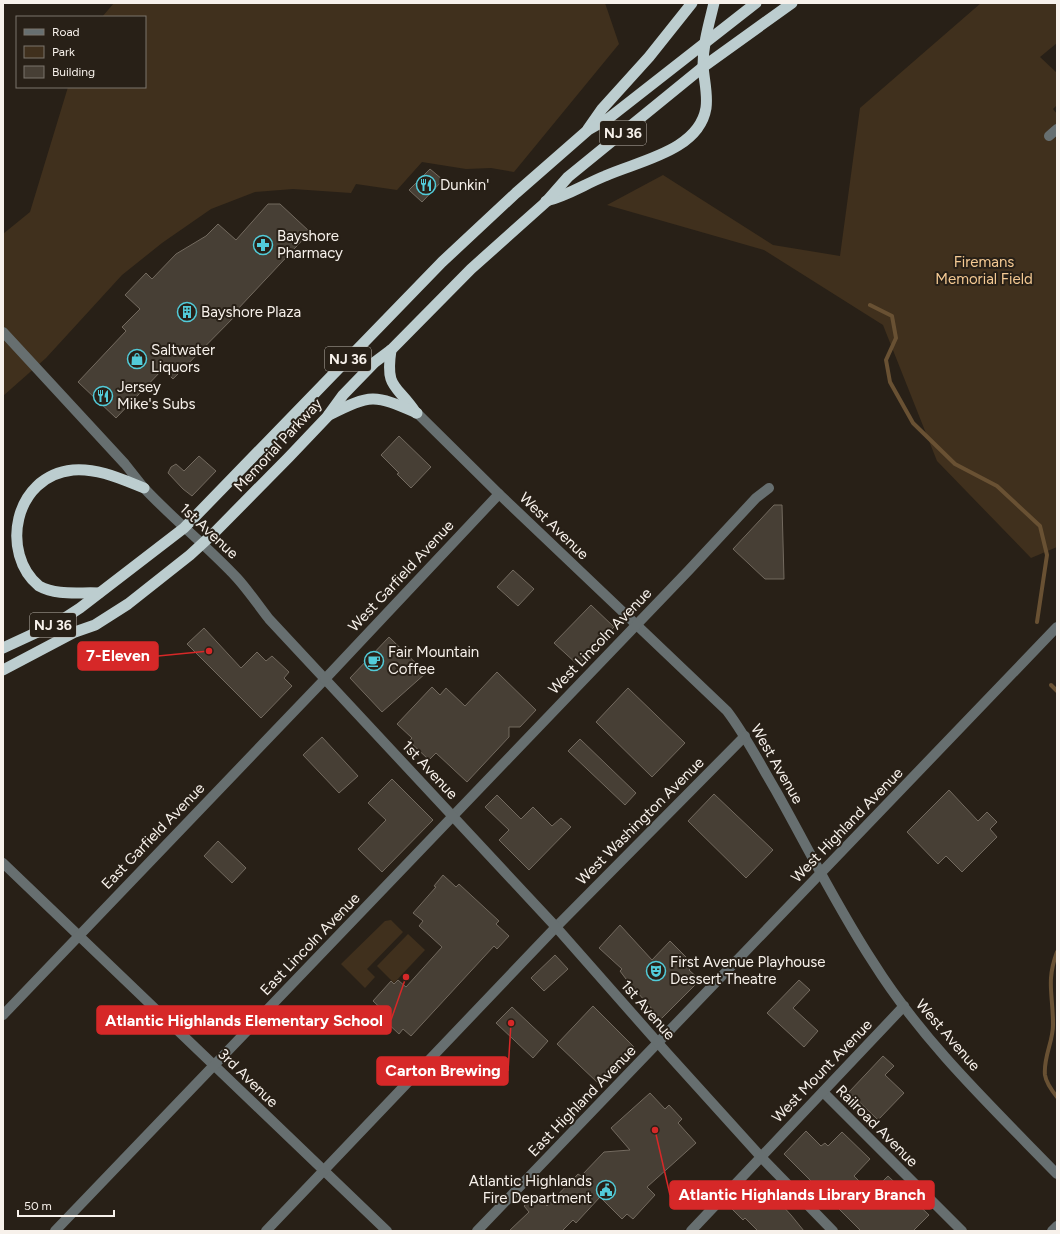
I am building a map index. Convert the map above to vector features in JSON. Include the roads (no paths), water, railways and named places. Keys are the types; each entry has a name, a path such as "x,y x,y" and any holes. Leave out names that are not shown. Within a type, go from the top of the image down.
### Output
{"highway":[{"path":"588,130 602,109 644,62 692,3"},
{"path":"546,202 563,197 606,176 672,149 694,133 702,121 706,108 704,44 714,3"},
{"name":"NJ 36","path":"588,130 609,118 756,3"},
{"name":"NJ 36","path":"546,202 568,177 704,67 792,3"},
{"name":"Memorial Parkway","path":"3,648 57,623 157,550 184,528 442,262 516,192 588,130"},
{"name":"Memorial Parkway","path":"3,670 75,632 95,625 128,604 203,544 327,417 343,395 375,362 391,350 471,269 546,202"},
{"path":"391,350 388,373 390,380 408,400 416,413"},
{"path":"327,417 360,401 370,398 388,401 416,413"},
{"path":"99,593 52,591 40,587 27,579 17,569 8,546 8,523 12,512 25,492 58,473 72,470 98,472 144,488"}],"street":[{"path":"1049,136 1057,129"},
{"name":"1st Avenue","path":"3,332 125,464 144,488 238,579 269,619 556,927 658,1044 761,1157 832,1231"},
{"name":"West Avenue","path":"416,413 727,711 745,736 872,961 904,1006 946,1058 1057,1174"},
{"name":"West Lincoln Avenue","path":"453,817 756,498 769,488"},
{"name":"West Garfield Avenue","path":"325,679 499,494"},
{"name":"West Highland Avenue","path":"658,1044 1057,627"},
{"name":"East Garfield Avenue","path":"3,1015 325,679"},
{"name":"West Washington Avenue","path":"266,1231 556,927 745,736"},
{"name":"East Lincoln Avenue","path":"55,1231 453,817"},
{"name":"3rd Avenue","path":"3,863 387,1231"},
{"name":"West Mount Avenue","path":"691,1231 904,1006"},
{"name":"East Highland Avenue","path":"477,1231 658,1044"},
{"name":"Railroad Avenue","path":"823,1092 962,1231"},
{"path":"1052,1231 1057,1226"}],"waterway":[{"path":"870,305 892,316 896,338 886,360 890,382 913,423 955,464 997,486 1040,526 1047,555 1037,622"},
{"path":"1051,685 1057,691"},
{"path":"1057,952 1051,980 1053,1029 1045,1068 1047,1081 1057,1097"}],"place":[{"name":"Dunkin'","path":"426,185"},
{"name":"Bayshore Pharmacy","path":"263,245"},
{"name":"Bayshore Plaza","path":"187,312"},
{"name":"Saltwater Liquors","path":"137,359"},
{"name":"Jersey Mike's Subs","path":"103,396"},
{"name":"7-Eleven","path":"209,651"},
{"name":"Fair Mountain Coffee","path":"374,661"},
{"name":"First Avenue Playhouse Dessert Theatre","path":"656,971"},
{"name":"Atlantic Highlands Elementary School","path":"406,977"},
{"name":"Carton Brewing","path":"511,1023"},
{"name":"Atlantic Highlands Library Branch","path":"655,1130"},
{"name":"Atlantic Highlands Fire Department","path":"606,1190"}],"park label":[{"name":"Firemans Memorial Field","path":"984,270"}]}
